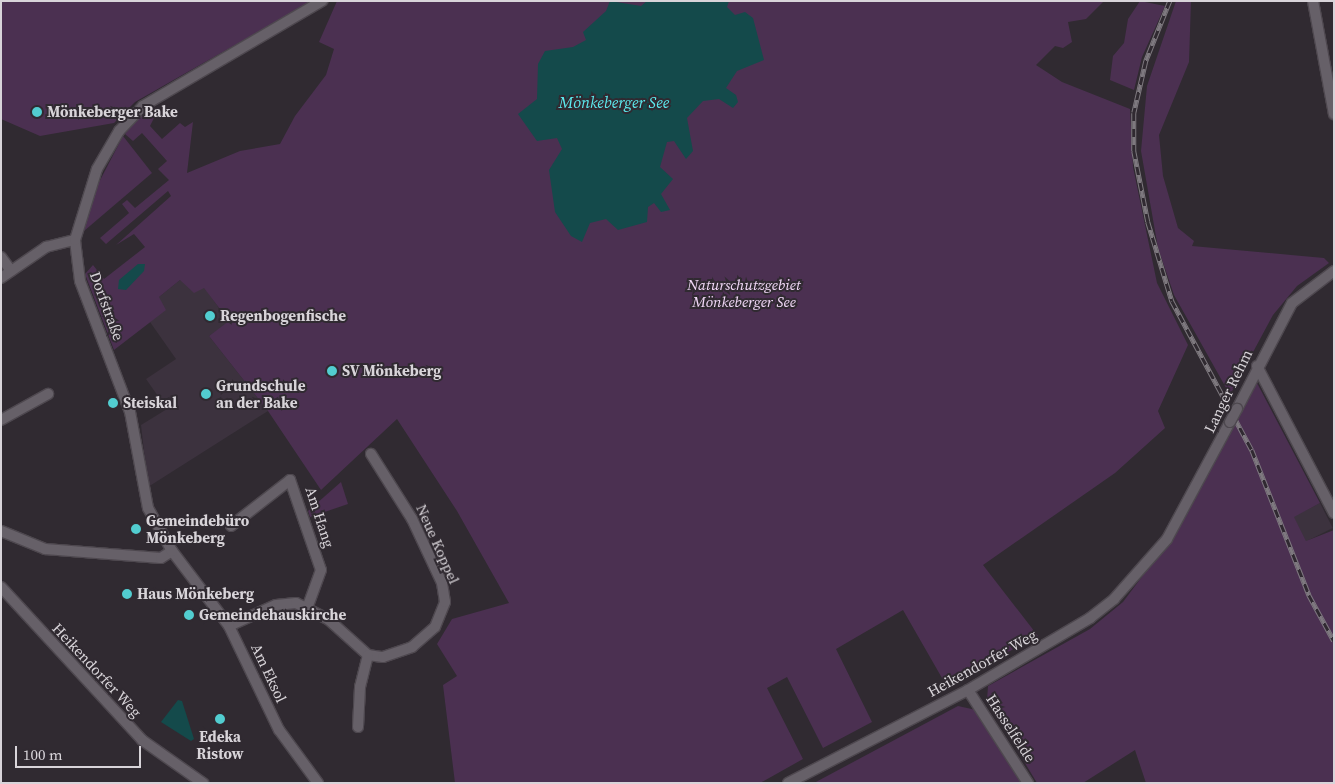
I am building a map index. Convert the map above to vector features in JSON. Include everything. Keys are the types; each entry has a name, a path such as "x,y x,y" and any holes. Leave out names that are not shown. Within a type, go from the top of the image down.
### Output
{"street":[{"name":"Dorfstraße","path":"172,551 148,508 130,412 80,281 75,240 97,169 119,131 143,106 322,1"},
{"path":"1313,1 1334,114"},
{"path":"1,278 46,247 75,240"},
{"path":"1,257 11,271"},
{"name":"Langer Rehm","path":"1167,539 1230,422 1257,366 1292,304 1334,270"},
{"path":"1257,366 1334,513"},
{"path":"1,420 48,394"},
{"name":"Neue Koppel","path":"368,655 392,656 412,647 435,627 445,602 442,582 421,536 371,454"},
{"name":"Am Hang","path":"231,526 290,480 321,570 308,606"},
{"path":"1,530 45,549 161,558 172,551"},
{"name":"Heikendorfer Weg","path":"788,783 968,690 1090,618 1114,598 1167,539"},
{"name":"Am Eksol","path":"172,551 230,626 280,730 318,783"},
{"name":"Heikendorfer Weg","path":"1,587 142,740 203,783"},
{"path":"230,626 276,604 308,606 368,655 360,687 358,727"},
{"name":"Hasselfelde","path":"968,690 1028,783"}],"shaded area":[{"name":"Grundschule an der Bake","path":"180,280 204,287 229,322 209,336 268,411 148,487 141,425 167,409 146,379 176,359 150,322 159,297"},
{"path":"1320,503 1333,528 1306,542 1293,517"}],"green space":[{"path":"1,1 312,1 135,102 114,123 40,136 1,119"},
{"name":"Naturschutzgebiet Mönkeberger See","path":"337,1 1104,1 1086,19 1068,22 1072,42 1063,48 1055,46 1036,65 1062,82 1130,109 1133,167 1157,283 1188,345 1158,411 1165,428 1115,473 983,565 1038,636 946,685 903,610 836,649 872,722 823,748 787,677 767,688 803,759 760,783 455,783 443,685 457,676 437,644 452,619 509,603 457,511 397,419 321,490 268,411 209,336 229,321 204,288 194,293 180,280 159,297 166,310 114,350 85,274 93,265 104,279 145,247 134,234 116,245 171,196 168,191 106,244 100,238 129,213 122,204 127,200 135,208 169,180 158,169 167,161 142,133 133,141 125,134 135,121 148,111 154,118 150,126 162,139 180,123 185,127 193,122 187,173 240,151 280,144 295,116 326,75 334,49 319,42"},
{"path":"1140,1 1165,6 1142,57 1134,90 1110,80 1113,56 1124,43 1128,19"},
{"path":"1176,1 1191,1 1189,62 1159,135 1163,176 1178,228 1194,241 1192,246 1324,258 1329,263 1297,286 1273,315 1230,395 1174,295 1158,248 1141,151 1147,86"},
{"path":"123,136 152,173 84,231 96,188"},
{"path":"1257,383 1320,503 1294,517 1306,541 1334,530 1334,783 1146,783 1135,750 1083,783 1037,783 987,700 988,686 1090,629 1123,602 1180,526"},
{"path":"341,482 348,504 310,517 308,511"},
{"path":"958,706 976,710 1023,783 814,783"}],"water":[{"name":"Mönkeberger See","path":"610,1 641,6 647,1 729,1 727,7 735,15 745,12 753,18 764,60 737,71 726,88 736,95 738,102 733,108 719,99 703,101 687,118 693,151 686,159 674,141 667,142 660,167 673,179 661,194 670,210 661,212 654,203 648,207 647,222 618,230 606,219 590,223 582,242 571,236 555,212 549,170 562,149 557,138 537,141 518,114 537,99 538,64 545,51 573,47 586,40 583,32 606,11"},
{"path":"138,264 145,264 144,271 126,290 118,289 119,280"},
{"path":"178,700 182,701 194,739 191,741 161,722"}],"railway":[{"path":"1170,1 1146,61 1134,113 1134,151 1148,222 1172,301 1252,450 1309,595 1334,641"}],"place":[{"name":"Mönkeberger Bake","path":"37,112"},
{"name":"Regenbogenfische","path":"210,316"},
{"name":"SV Mönkeberg","path":"332,371"},
{"name":"Grundschule an der Bake","path":"206,394"},
{"name":"Steiskal","path":"113,403"},
{"name":"Gemeindebüro Mönkeberg","path":"136,529"},
{"name":"Haus Mönkeberg","path":"127,594"},
{"name":"Gemeindehauskirche","path":"189,615"},
{"name":"Edeka Ristow","path":"220,719"}]}
